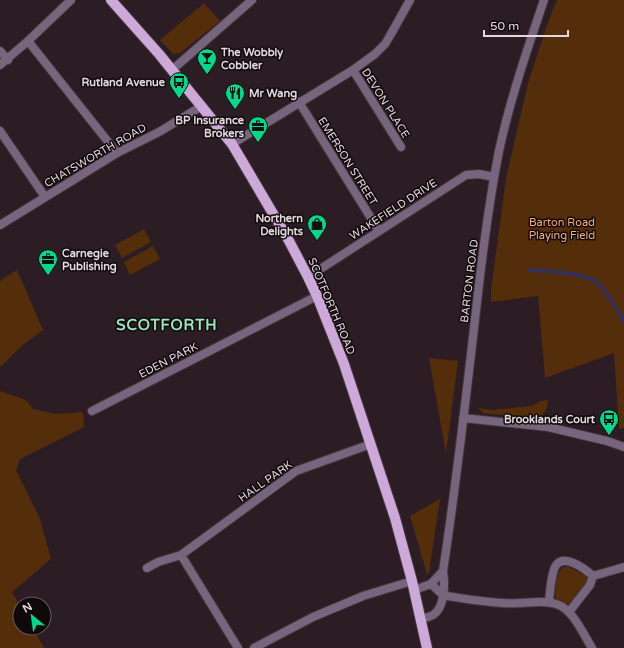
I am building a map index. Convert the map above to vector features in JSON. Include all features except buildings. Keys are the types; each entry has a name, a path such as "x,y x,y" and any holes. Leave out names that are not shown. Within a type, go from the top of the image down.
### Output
{"main road":[{"name":"SCOTFORTH ROAD","path":"111,0 145,37 232,144 288,239 308,277 344,364 395,518 413,585 427,648"}],"street":[{"path":"0,65 8,60 71,0"},
{"path":"172,70 252,0"},
{"path":"232,144 353,70 375,54 385,44 410,0"},
{"name":"BARTON ROAD","path":"421,619 433,615 437,611 443,595 445,582 444,571 478,288 494,177 523,63 544,0"},
{"path":"28,41 117,153"},
{"path":"0,51 8,60"},
{"name":"DEVON PLACE","path":"353,70 401,147"},
{"name":"EMERSON STREET","path":"299,102 379,231"},
{"name":"CHATSWORTH ROAD","path":"0,226 117,153 159,132 202,106"},
{"path":"0,131 45,197"},
{"name":"WAKEFIELD DRIVE","path":"308,277 466,175 479,174 494,177"},
{"name":"EDEN PARK","path":"92,411 317,296"},
{"path":"463,418 548,427 607,441 624,447"},
{"name":"HALL PARK","path":"147,568 158,562 181,555 296,470 371,444"},
{"path":"181,555 238,648"},
{"path":"549,602 554,571 560,562 565,561 575,564 593,576"},
{"path":"593,576 624,567"},
{"path":"254,648 320,614 363,596 413,585 431,584 444,571"},
{"path":"569,612 590,585 593,576"},
{"path":"431,584 443,595 504,604 549,602 562,606 569,612 592,648"}],"green space":[{"name":"Barton Road Playing Field","path":"557,0 624,0 624,428 619,429 614,353 545,378 538,296 491,302 491,290 506,178 528,83"},
{"path":"204,3 220,21 180,53 173,54 160,40"},
{"path":"144,229 151,242 122,258 115,245"},
{"path":"153,246 160,259 130,275 124,262"},
{"path":"17,270 43,330 24,344 0,367 0,281"},
{"path":"429,358 458,361 446,454"},
{"path":"0,391 26,400 33,409 57,414 83,412 84,427 20,459 16,470 40,519 51,559 12,592 14,596 12,596 12,636 37,636 44,648 0,648"},
{"path":"548,400 545,411 538,419 483,413 478,408 492,410 532,406 541,401"},
{"path":"440,499 429,573 427,574 410,516"},
{"path":"563,567 569,567 586,576 588,582 573,601 567,604 557,601 555,593 557,578"}],"waterway":[{"path":"529,270 572,274 589,278 596,282 607,294 624,322"}],"place":[{"name":"The Wobbly Cobbler","path":"207,75"},
{"name":"Rutland Avenue","path":"179,99"},
{"name":"Mr Wang","path":"235,110"},
{"name":"BP Insurance Brokers","path":"258,143"},
{"name":"Northern Delights","path":"317,241"},
{"name":"Carnegie Publishing","path":"48,276"},
{"name":"Brooklands Court","path":"609,436"}],"district":[{"name":"SCOTFORTH","path":"167,325"}]}
